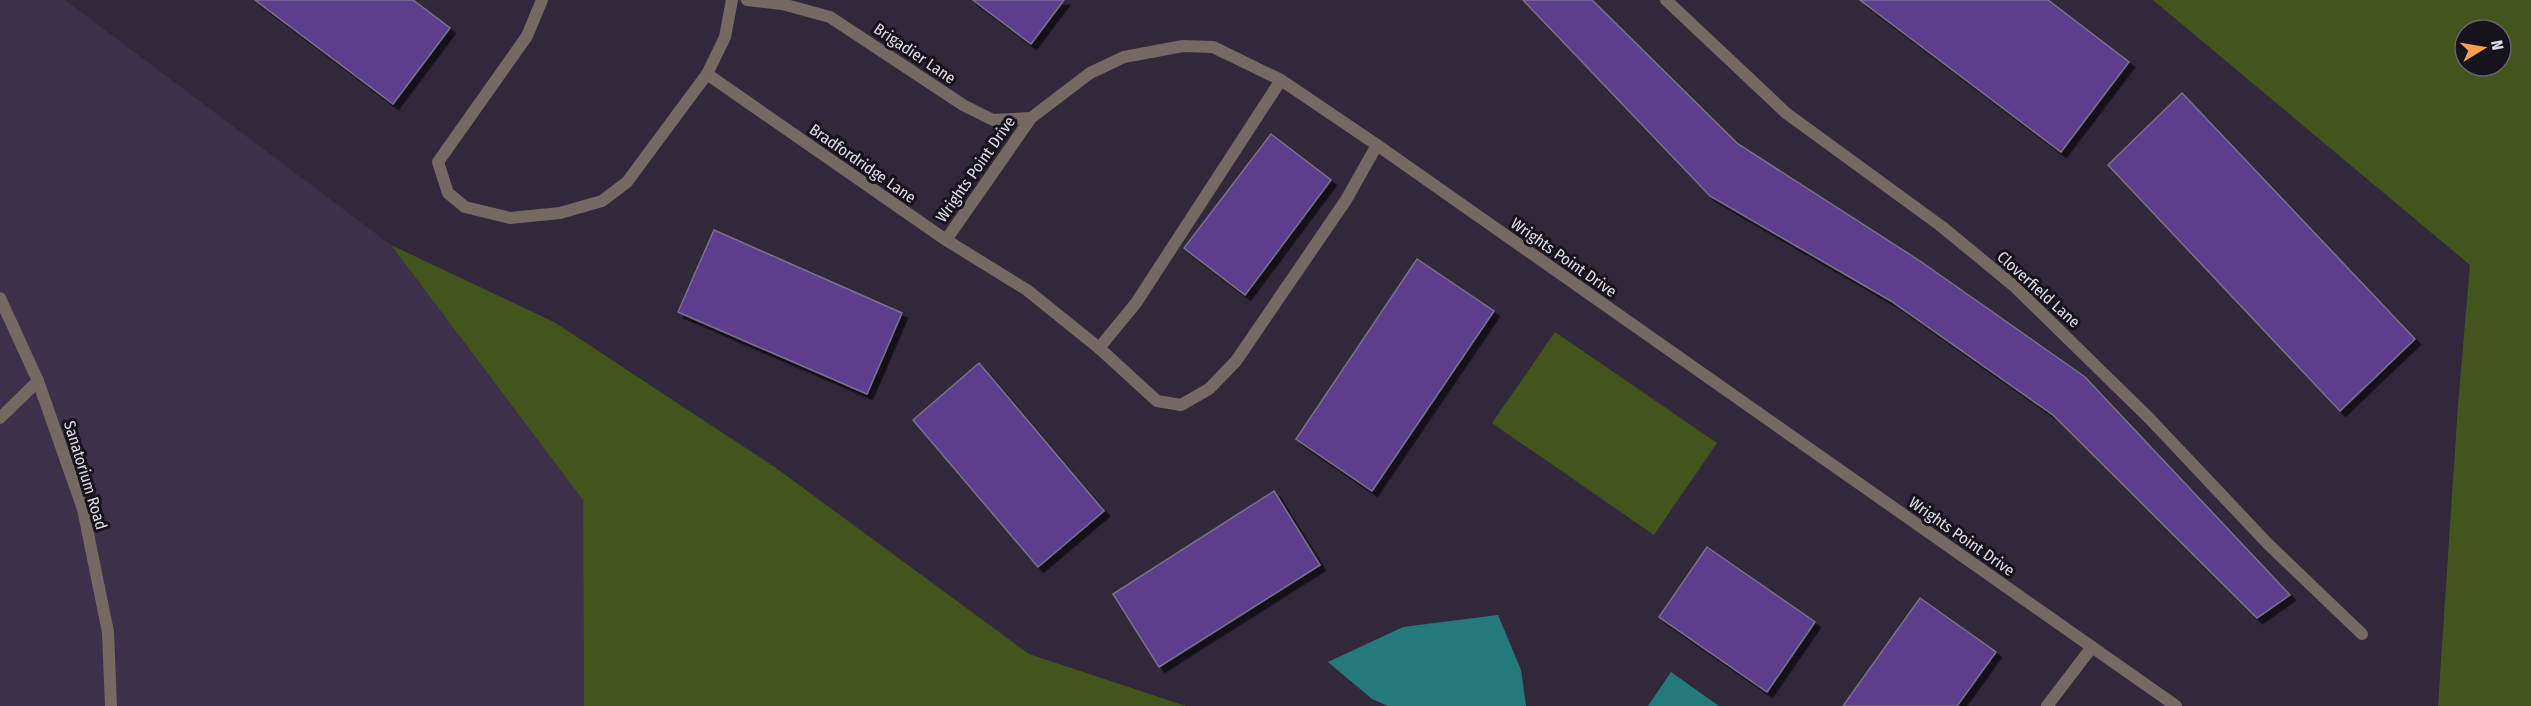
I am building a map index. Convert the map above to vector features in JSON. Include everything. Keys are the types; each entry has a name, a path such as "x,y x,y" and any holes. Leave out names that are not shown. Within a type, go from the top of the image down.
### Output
{"street":[{"path":"542,0 527,36 438,162 448,193 465,207 510,218 560,213 602,201 627,182 706,74 724,37 732,0"},
{"name":"Brigadier Lane","path":"747,0 782,4 830,17 973,110 993,120 1031,118"},
{"name":"Cloverfield Lane","path":"1666,0 1786,113 1941,226 2014,286 2148,418 2268,544 2362,634"},
{"name":"Wrights Point Drive","path":"946,240 1031,118 1090,73 1124,57 1183,46 1213,47 1281,80 1377,145 2176,706"},
{"name":"Bradfordridge Lane","path":"706,74 946,240 1027,290 1099,348 1157,400 1181,405 1209,389 1236,361 1346,200 1377,145"},
{"path":"1099,348 1136,303 1281,80"},
{"name":"Sanatorium Road","path":"0,298 38,381 82,509 108,632 111,706"},
{"path":"0,418 38,381"},
{"path":"2047,706 2092,647"}],"shaded area":[{"path":"0,0 65,0 391,245 583,500 584,706 0,706"},
{"path":"2153,0 2531,0 2531,706 2438,706 2458,405 2470,265"},
{"path":"391,245 554,322 776,468 1029,654 1186,706 584,706 583,500"},
{"path":"1555,332 1717,443 1654,535 1492,423"},
{"path":"1498,615 1521,670 1526,706 1388,706 1372,699 1328,662 1403,627"},
{"path":"1671,672 1719,706 1648,706"}],"building":[{"path":"255,0 413,0 450,28 393,104"},
{"path":"973,0 1064,0 1031,44"},
{"path":"1523,0 1592,0 1738,144 1920,261 2085,377 2290,595 2257,618 2053,415 1891,301 1710,196"},
{"path":"1860,0 2048,0 2129,62 2061,152"},
{"path":"2182,93 2415,339 2340,411 2108,165"},
{"path":"1271,134 1331,180 1245,295 1184,248"},
{"path":"714,230 902,313 867,394 678,312"},
{"path":"1417,259 1494,311 1372,491 1296,439"},
{"path":"979,363 1104,511 1038,567 913,420"},
{"path":"1274,491 1320,565 1159,667 1113,594"},
{"path":"1707,547 1815,622 1767,692 1659,617"},
{"path":"1920,598 1996,652 1957,706 1843,706"}]}
